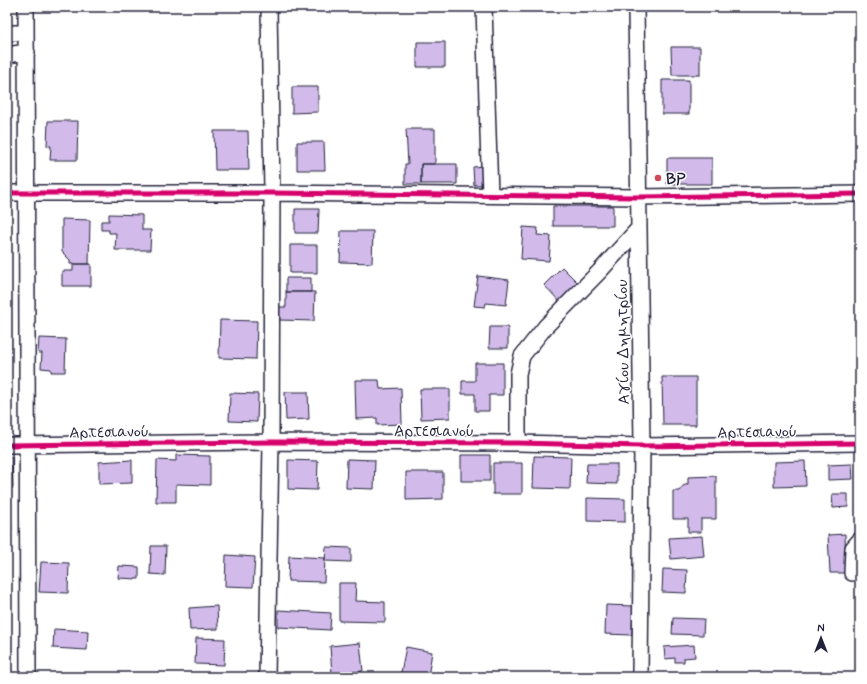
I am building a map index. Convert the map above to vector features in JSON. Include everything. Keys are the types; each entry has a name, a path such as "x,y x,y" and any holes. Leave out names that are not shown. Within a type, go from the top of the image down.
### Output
{"street":[{"path":"26,7 28,677"},
{"path":"267,677 271,442 272,193 269,7"},
{"path":"484,7 490,195"},
{"name":"Αγίου Δημητρίου","path":"636,7 642,446 640,677"},
{"path":"7,34 26,34"},
{"path":"7,56 27,52"},
{"path":"7,192 638,197 860,194"},
{"path":"518,443 518,374 522,356 546,326 599,272 639,228"},
{"name":"Αρτεσιανού","path":"7,445 271,442 518,443 642,446 860,443"},
{"path":"852,573 853,548 860,540"}],"building":[{"path":"417,42 445,42 445,67 417,67"},
{"path":"671,47 700,47 700,75 672,75"},
{"path":"662,80 689,80 689,114 662,114"},
{"path":"292,87 318,87 318,112 292,113"},
{"path":"48,121 78,121 77,160 50,160 51,146 47,146"},
{"path":"406,129 435,129 435,164 421,164 421,184 405,184 405,164 408,164"},
{"path":"214,131 248,131 249,170 215,170"},
{"path":"297,142 324,142 325,170 297,170"},
{"path":"667,158 712,158 712,184 667,184"},
{"path":"421,164 457,164 457,184 421,184"},
{"path":"484,166 485,185 474,185 473,167"},
{"path":"553,206 613,206 613,226 553,226"},
{"path":"295,209 319,209 318,233 295,233"},
{"path":"109,214 142,215 142,230 151,230 150,250 115,250 116,233 109,233 109,230 101,230 101,221 109,221"},
{"path":"7,216 10,216 9,241 7,241"},
{"path":"62,219 90,220 89,264 70,264 70,260 62,252"},
{"path":"523,227 538,228 537,235 551,236 549,261 521,259"},
{"path":"341,231 373,231 372,263 340,262"},
{"path":"290,245 317,245 317,273 290,273"},
{"path":"73,264 91,264 91,286 62,286 62,271 73,271"},
{"path":"562,267 580,285 561,303 544,285"},
{"path":"478,276 509,280 506,305 486,303 485,307 474,306"},
{"path":"286,278 311,278 311,292 286,292"},
{"path":"286,292 315,292 314,321 279,320 279,307 286,307"},
{"path":"220,320 257,321 256,359 219,358"},
{"path":"7,325 10,325 10,350 7,350"},
{"path":"490,327 508,327 508,348 489,348"},
{"path":"39,338 66,339 65,372 51,372 51,369 41,368 42,353 38,353"},
{"path":"475,363 503,363 503,395 489,395 489,411 475,411 475,394 462,394 462,381 475,381"},
{"path":"662,377 696,377 696,425 663,425"},
{"path":"355,380 379,380 380,389 401,388 402,424 377,425 377,418 356,419"},
{"path":"420,389 450,389 450,418 421,419"},
{"path":"285,392 308,392 309,419 286,420"},
{"path":"230,393 258,394 257,422 229,421"},
{"path":"176,455 210,456 210,485 176,484 176,502 156,502 157,460 176,461"},
{"path":"461,455 490,455 490,481 461,481"},
{"path":"534,456 571,457 570,489 533,488"},
{"path":"7,457 12,457 13,488 7,488"},
{"path":"347,459 375,460 374,489 346,488"},
{"path":"132,460 132,483 99,484 99,462"},
{"path":"288,460 318,461 317,490 288,489"},
{"path":"805,461 806,486 774,487 774,462"},
{"path":"493,463 522,463 522,494 493,494"},
{"path":"587,464 617,464 617,484 586,483"},
{"path":"852,464 853,479 828,480 828,465"},
{"path":"406,472 443,472 443,499 406,500"},
{"path":"716,476 716,519 701,519 701,532 688,532 688,519 673,519 673,491 679,491 683,486 688,484 688,477"},
{"path":"832,494 848,494 848,507 833,508"},
{"path":"587,498 625,499 625,522 587,521"},
{"path":"7,506 11,506 12,531 7,531"},
{"path":"845,534 846,573 830,573 828,535"},
{"path":"702,536 704,556 671,559 669,538"},
{"path":"151,546 166,546 165,575 150,574"},
{"path":"326,547 351,548 351,562 325,561"},
{"path":"226,555 255,557 253,587 225,586"},
{"path":"289,556 325,558 324,582 288,581"},
{"path":"41,562 69,563 68,593 39,592"},
{"path":"119,566 139,567 139,579 118,578"},
{"path":"663,569 687,570 686,593 662,592"},
{"path":"339,583 356,583 355,601 385,602 385,622 339,621"},
{"path":"606,605 633,606 632,635 605,634"},
{"path":"217,606 218,629 190,630 189,608"},
{"path":"278,610 331,613 330,630 278,627"},
{"path":"673,618 704,619 703,635 672,634"},
{"path":"54,629 88,631 87,650 53,648"},
{"path":"196,638 225,639 224,665 195,664"},
{"path":"360,643 363,671 332,674 330,646"},
{"path":"694,645 695,657 684,658 684,662 675,662 675,658 665,659 664,647"},
{"path":"406,647 432,652 428,677 400,677"},
{"path":"532,675 554,676 554,677 532,677"}],"cycle path":[{"path":"7,193 272,193 638,197 860,194"},
{"path":"7,445 271,442 518,443 642,446 860,443"}],"place":[{"name":"BP","path":"658,178"}]}
